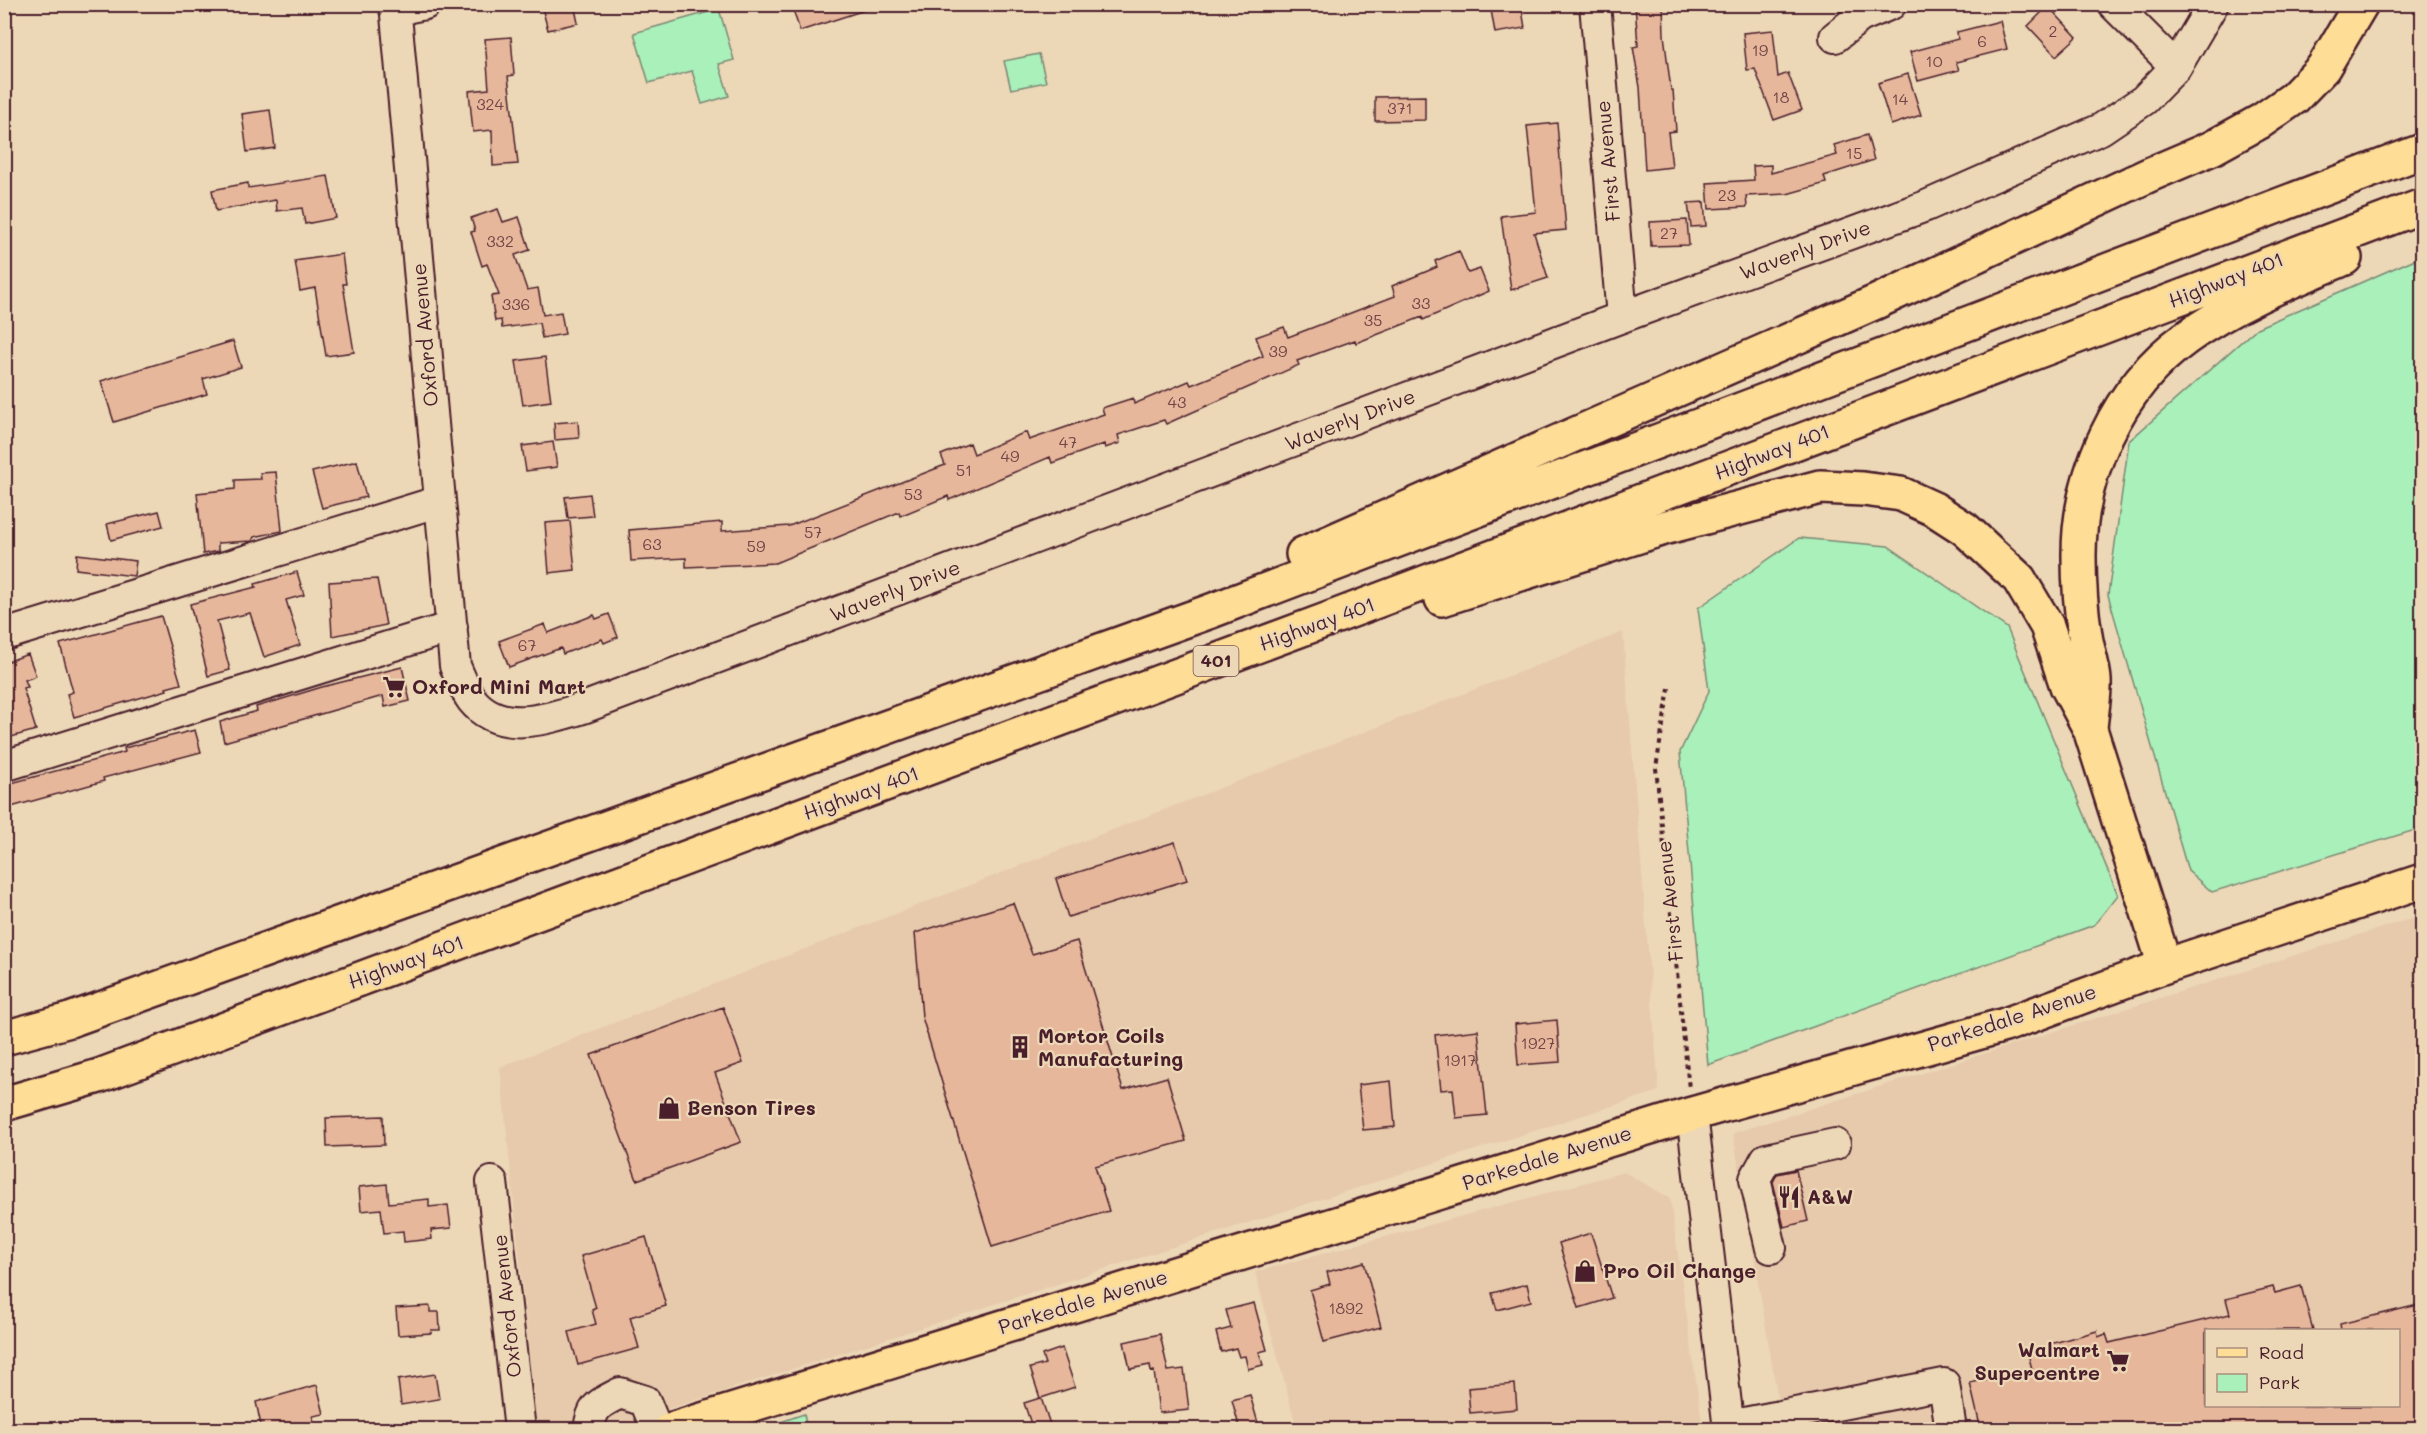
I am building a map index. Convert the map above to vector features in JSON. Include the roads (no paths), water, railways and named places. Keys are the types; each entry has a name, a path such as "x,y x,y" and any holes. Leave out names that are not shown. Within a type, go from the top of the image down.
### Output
{"main road":[{"path":"1210,611 1257,574 1876,302 2212,148 2261,121 2294,98 2323,68 2361,4"},
{"name":"401","path":"4,1038 70,1020 1210,611 2421,151"},
{"name":"Highway 401","path":"4,1104 99,1076 1329,619 2422,206"},
{"path":"2090,729 2094,680 2084,634 2079,557 2081,527 2089,486 2102,443 2126,400 2162,359 2186,338 2215,320 2278,287 2422,226"},
{"path":"1329,619 1387,616 1667,527 1820,487 1901,494 1934,509 1965,529 2019,579 2047,626 2067,686 2090,729 2165,966"},
{"name":"Parkedale Avenue","path":"670,1430 1692,1114 2005,1025 2165,966 2422,881"}],"street":[{"path":"395,7 425,4"},
{"name":"First Avenue","path":"1595,4 1622,317"},
{"path":"1835,37 1860,17 1892,4"},
{"path":"2113,4 2176,67"},
{"name":"Waverly Drive","path":"455,666 473,701 501,720 540,722 594,704 1622,317 1926,206 2101,129 2144,100 2176,67 2213,4"},
{"name":"Oxford Avenue","path":"395,7 455,666"},
{"path":"4,635 440,501"},
{"path":"4,766 452,627"},
{"path":"1692,1114 1729,1428 1944,1384 1951,1430"},
{"path":"1771,1248 1755,1179 1766,1160 1835,1144"},
{"name":"Oxford Avenue","path":"492,1182 520,1430"},
{"path":"589,1430 591,1413 599,1404 620,1393 645,1401 657,1430"}],"place":[{"name":"Oxford Mini Mart","path":"394,687"},
{"name":"Mortor Coils Manufacturing","path":"1020,1047"},
{"name":"Benson Tires","path":"669,1108"},
{"name":"A&W","path":"1789,1197"},
{"name":"Pro Oil Change","path":"1585,1271"},
{"name":"Walmart Supercentre","path":"2118,1361"}]}
